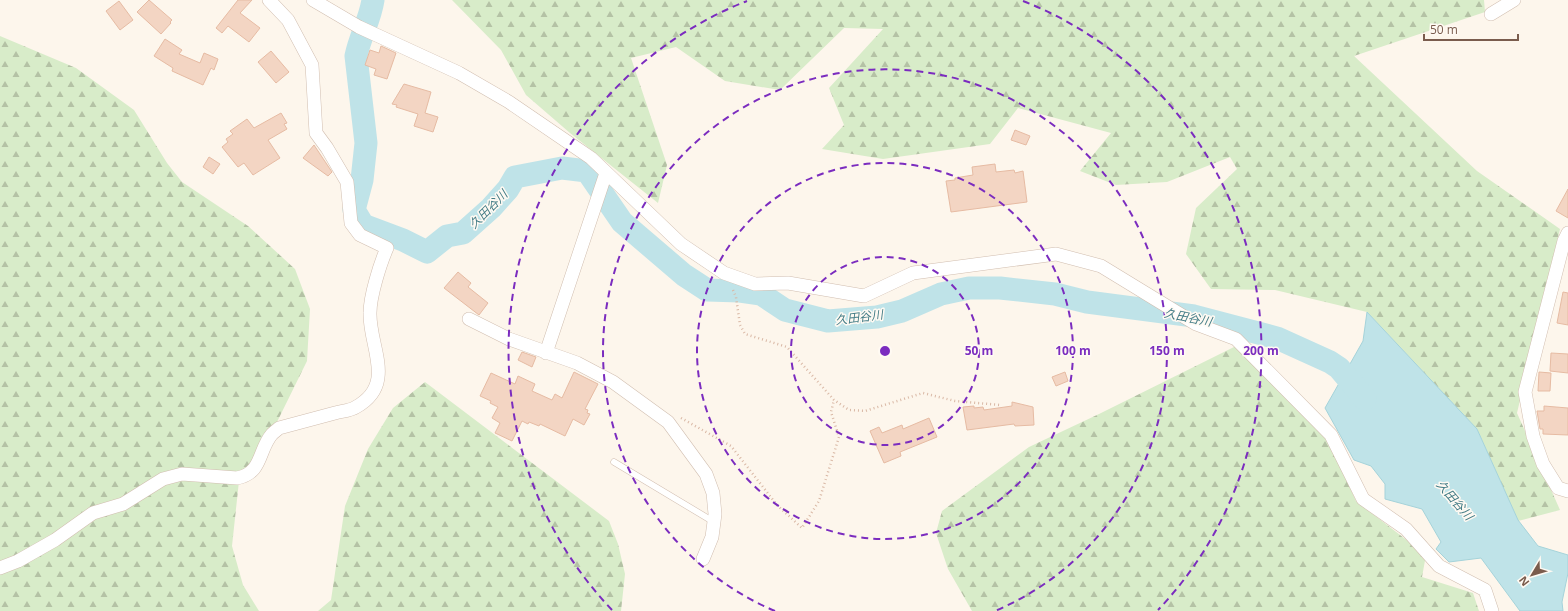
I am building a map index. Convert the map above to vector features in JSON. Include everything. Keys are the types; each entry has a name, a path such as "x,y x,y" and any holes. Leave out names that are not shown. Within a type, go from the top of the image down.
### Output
{"street":[{"path":"0,568 18,561 55,540 93,513 123,504 163,479 182,474 237,478 245,476 254,469 271,435 279,428 356,408 372,394 378,381 378,360 370,322 370,312 380,263 387,248 360,235 352,223 347,182 316,132 312,65 288,20 269,0"},
{"path":"313,0 359,27 458,73 510,102 591,158 604,178 681,244 724,273 756,284 788,283 864,296 913,273 1056,254 1101,266 1196,324 1236,339 1331,435 1363,499 1406,529 1439,566 1485,590 1492,611"},
{"path":"1492,14 1514,0"},
{"path":"546,353 604,178"},
{"path":"1568,233 1564,240 1524,392 1533,436 1543,464 1558,488 1568,491"},
{"path":"469,319 509,339 577,363 613,382 668,422 706,474 712,493 715,514 712,537 703,559"}],"lane":[{"path":"614,462 714,522"}],"path":[{"path":"733,288 736,297 740,325 745,334 787,347 834,400 849,410 865,412 923,393 955,401 1000,404"},
{"path":"668,422 680,417 731,446 778,505 802,528 819,501 839,437 831,412 834,400"}],"green space":[{"path":"452,0 1484,0 1485,12 1354,56 1477,171 1560,229 1517,413 1560,510 1518,521 1477,429 1367,312 1275,290 1211,289 1186,254 1196,208 1237,169 1230,157 1167,182 1116,185 1080,171 1111,133 1018,108 990,144 883,159 822,149 844,125 829,88 883,29 844,28 780,90 725,81 676,47 631,58 667,165 658,203 570,133 526,95 501,50"},
{"path":"0,36 76,68 134,110 167,163 182,182 248,226 295,269 310,309 307,361 277,422 239,481 232,546 243,585 259,611 0,611"},
{"path":"1236,346 1325,432 1356,501 1426,555 1422,577 1473,593 1479,611 972,611 948,569 936,533 942,511 1029,447"},
{"path":"425,382 609,521 618,544 625,574 621,611 318,611 331,600 345,506 368,449 393,408"}],"water":[{"path":"1367,312 1477,429 1518,520 1538,546 1568,555 1568,573 1562,602 1563,611 1520,611 1481,558 1449,562 1436,549 1441,542 1422,509 1385,499 1385,484 1371,466 1354,460 1325,408 1363,341"}],"building":[{"path":"149,0 172,20 161,34 137,12"},
{"path":"238,0 252,0 240,13 260,28 249,42 228,26 222,33 216,28"},
{"path":"119,1 133,20 120,30 106,11"},
{"path":"165,39 182,50 179,54 200,63 204,53 218,59 214,70 211,68 203,85 172,71 173,68 154,56"},
{"path":"381,46 396,53 387,79 374,75 376,69 365,65 370,50 379,53"},
{"path":"271,51 289,72 276,83 258,62"},
{"path":"404,84 431,92 425,113 438,117 433,132 414,126 418,114 396,107 397,105 392,104"},
{"path":"281,113 287,123 284,124 287,129 268,140 280,158 253,175 244,163 238,167 222,147 228,142 226,139 233,134 230,131 247,119 254,128"},
{"path":"1015,130 1030,136 1026,145 1011,140"},
{"path":"314,145 332,172 328,176 303,158"},
{"path":"209,157 220,164 213,174 203,167"},
{"path":"995,164 996,172 1014,170 1015,173 1023,171 1027,202 951,212 946,181 973,175 972,167"},
{"path":"1568,189 1568,218 1556,211"},
{"path":"458,272 471,283 468,287 488,303 479,315 444,288"},
{"path":"1563,292 1568,293 1568,325 1557,323"},
{"path":"522,352 536,357 532,367 518,360"},
{"path":"1551,353 1568,354 1568,373 1550,371"},
{"path":"574,372 598,384 585,409 588,410 587,413 590,414 584,425 573,419 565,436 540,424 539,426 522,421 512,441 495,433 500,423 492,418 498,407 490,403 491,401 480,396 491,373 515,384 518,376 535,384 532,391 552,400 555,394 562,398"},
{"path":"1065,372 1068,381 1056,386 1052,377"},
{"path":"1539,372 1551,373 1550,391 1538,391"},
{"path":"1012,402 1033,407 1034,425 1015,426 1014,424 967,430 963,407 983,407 984,410 1012,406"},
{"path":"1544,406 1568,408 1568,435 1543,434 1543,429 1540,429 1537,411 1544,411"},
{"path":"929,418 937,437 900,452 901,456 884,463 870,431 879,427 882,433 902,425 903,429"}],"waterway":[{"name":"久田谷川","path":"373,0 356,56 366,143 362,180 354,210 363,225 403,240 427,252 447,236 463,233 491,208 508,189 515,177 562,168 587,171 622,222 684,275 707,290 740,291 761,294 785,310 828,321 877,317 902,311 941,294 969,288 1000,288 1055,294 1087,302 1194,316 1277,338 1330,362 1339,368 1365,399"}]}
